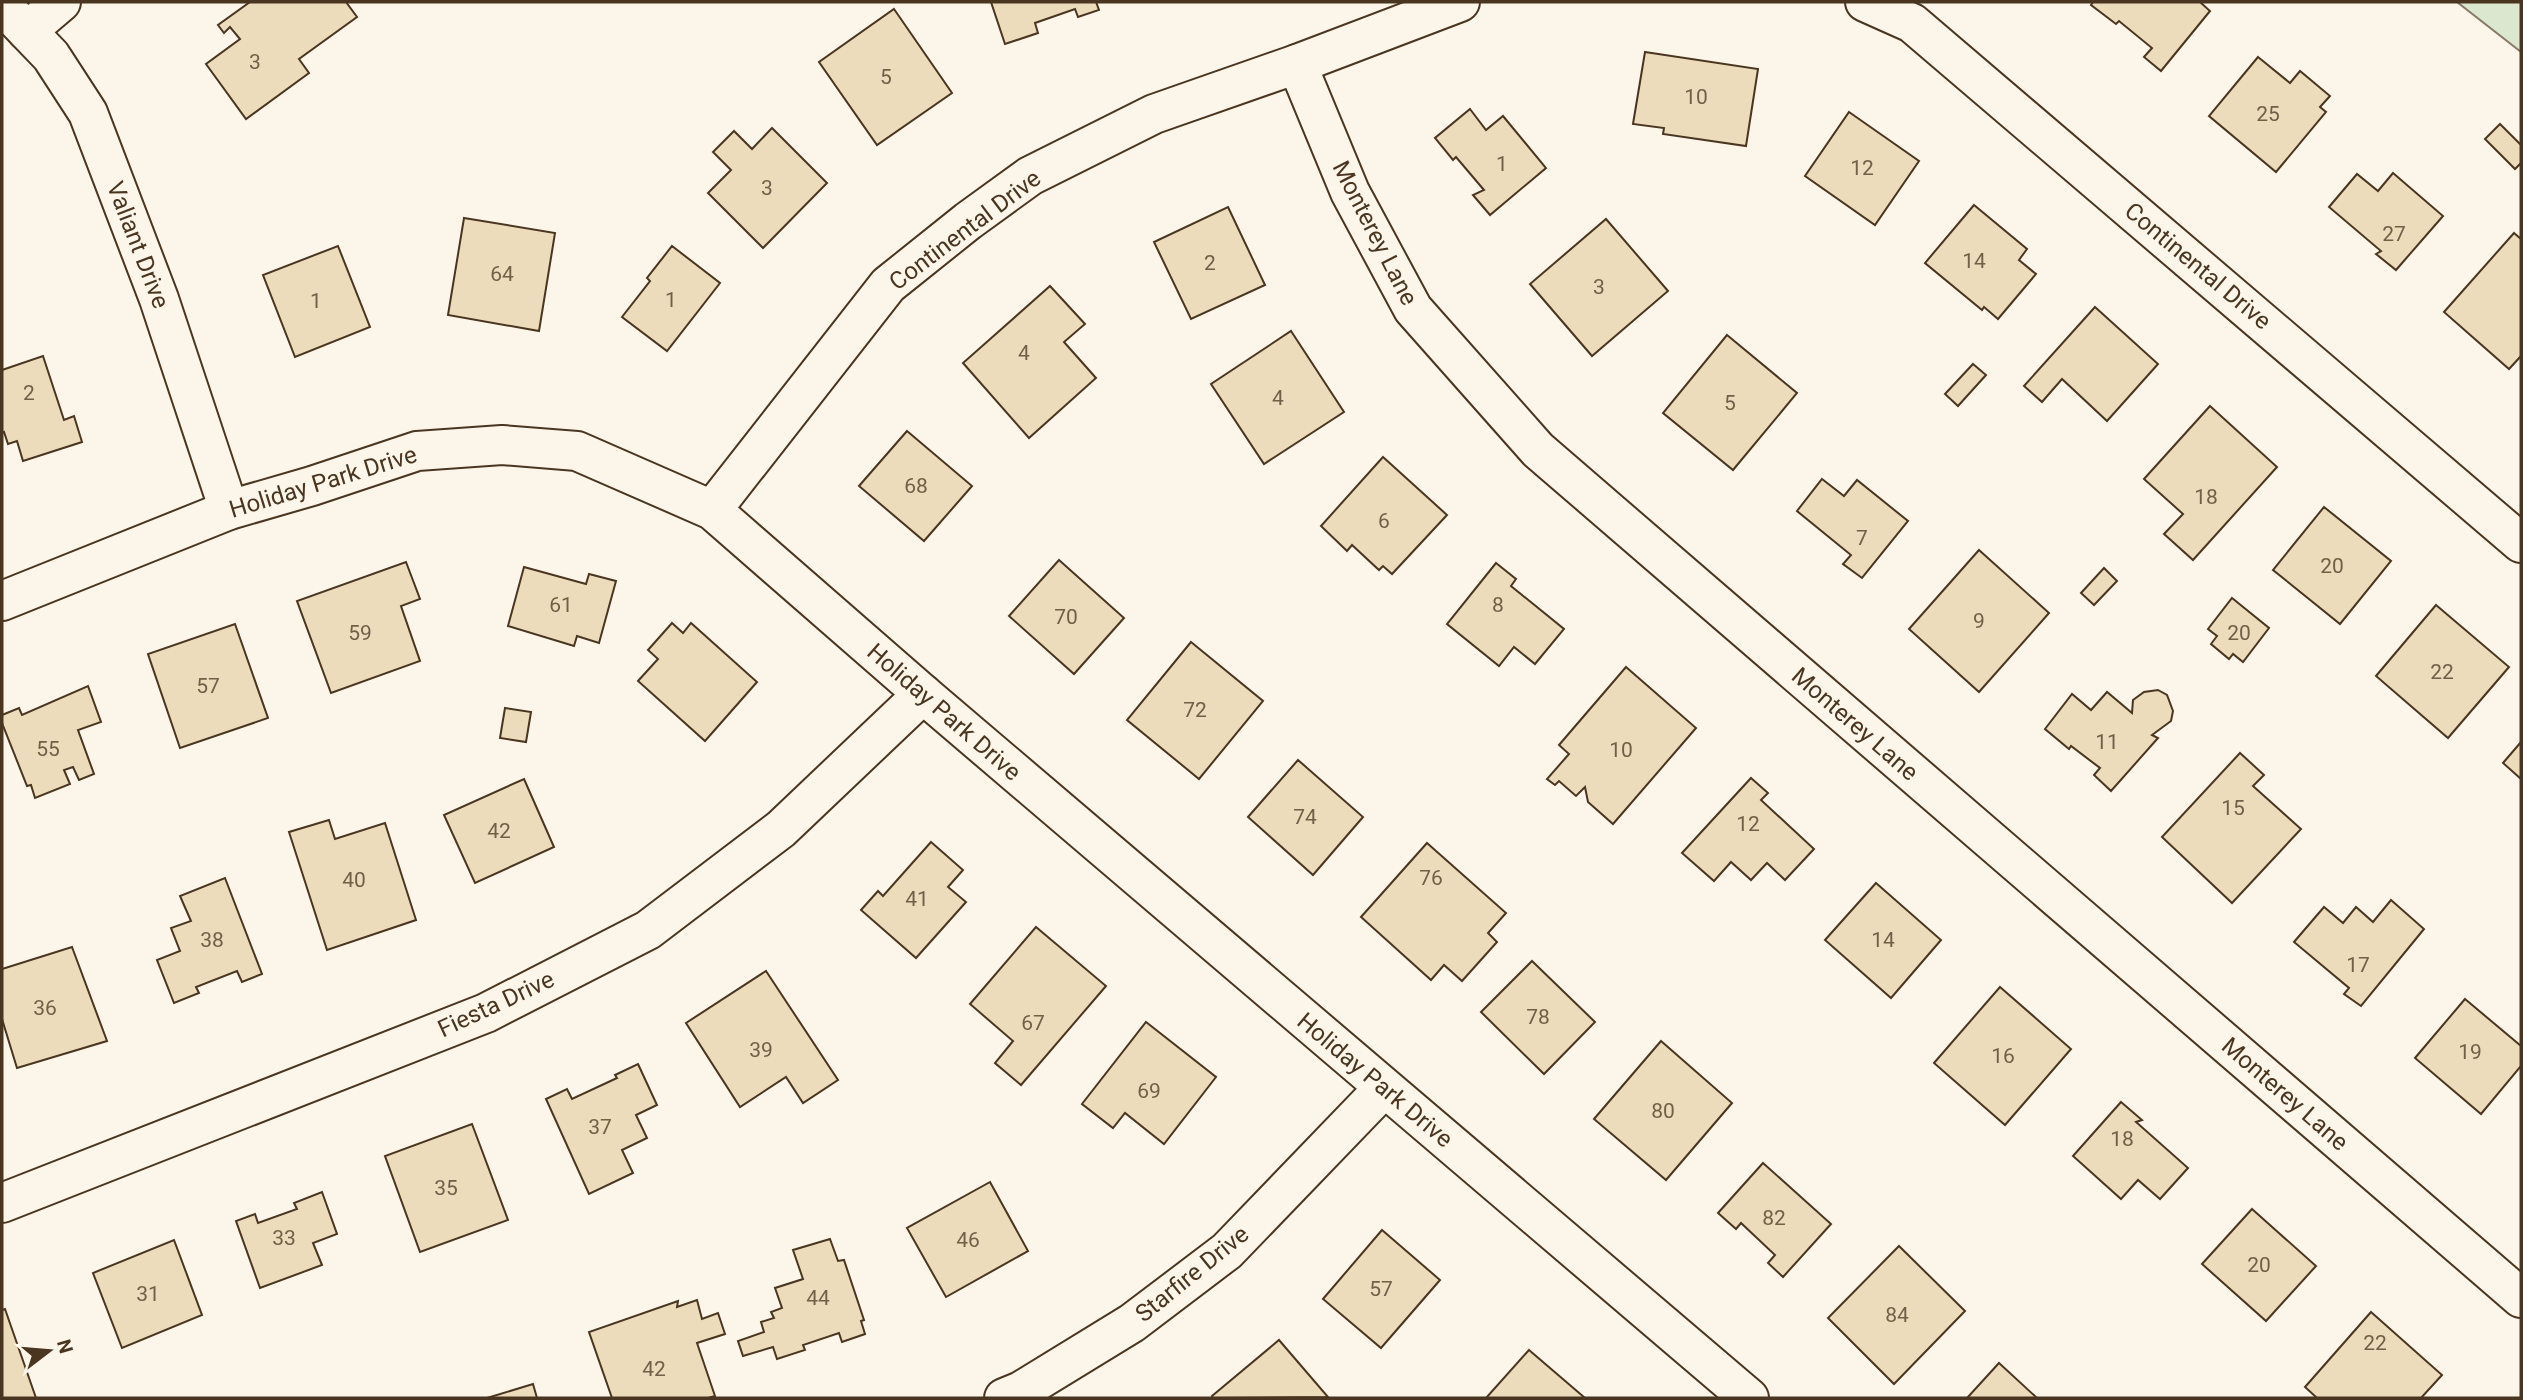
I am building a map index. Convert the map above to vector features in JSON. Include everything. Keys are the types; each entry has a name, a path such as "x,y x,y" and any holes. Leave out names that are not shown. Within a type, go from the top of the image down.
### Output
{"street":[{"path":"14,18 61,2"},
{"name":"Continental Drive","path":"712,510 888,285 968,221 1030,177 1154,114 1297,64 1460,2"},
{"name":"Continental Drive","path":"1865,2 1912,23 2521,543"},
{"name":"Valiant Drive","path":"14,18 51,56 88,113 159,299 229,510"},
{"name":"Monterey Lane","path":"1297,64 1349,192 1413,309 1538,450 2521,1298"},
{"name":"Holiday Park Drive","path":"2,601 229,510 417,451 502,445 577,451 712,510 923,694 1749,1398"},
{"name":"Fiesta Drive","path":"2,1203 486,1013 648,930 780,829 923,694"},
{"name":"Starfire Drive","path":"1004,1398 1021,1391 1132,1323 1227,1251 1384,1088"}],"green space":[{"path":"2457,2 2521,2 2521,52"}],"building":[{"path":"250,2 346,2 357,17 299,59 309,73 246,119 206,64 240,39 230,27 224,33 218,25"},
{"path":"991,2 1096,2 1099,10 1078,17 1075,9 1035,23 1038,33 1005,44"},
{"path":"2093,2 2200,2 2210,11 2161,71 2144,57 2152,48 2119,21 2116,24 2091,5"},
{"path":"894,9 952,93 877,145 819,62"},
{"path":"1645,52 1758,69 1746,146 1663,134 1664,128 1633,124"},
{"path":"2258,57 2290,83 2300,71 2330,96 2320,107 2326,112 2276,172 2209,116"},
{"path":"1470,109 1486,130 1503,116 1546,168 1490,215 1473,195 1484,190 1456,157 1453,160 1435,138"},
{"path":"1849,112 1919,161 1875,225 1805,176"},
{"path":"2500,124 2521,145 2521,163 2515,169 2485,139"},
{"path":"772,128 827,183 763,248 708,193 731,170 713,152 734,131 752,149"},
{"path":"2393,173 2443,216 2396,270 2376,254 2381,251 2329,207 2357,174 2378,191"},
{"path":"1974,205 2027,249 2019,260 2036,274 1998,319 1984,307 1982,310 1925,263"},
{"path":"1228,207 1265,285 1191,319 1154,242"},
{"path":"464,218 555,233 539,331 448,315"},
{"path":"1606,219 1668,291 1592,356 1530,284"},
{"path":"2514,233 2521,239 2521,356 2509,369 2444,312"},
{"path":"338,246 370,327 295,357 263,275"},
{"path":"672,246 720,283 667,351 622,317 650,281 647,278"},
{"path":"1050,286 1085,324 1064,342 1096,378 1029,438 963,363"},
{"path":"2095,307 2158,364 2107,421 2062,379 2042,402 2024,386"},
{"path":"1291,331 1344,412 1264,464 1211,384"},
{"path":"1727,335 1797,393 1733,470 1663,413"},
{"path":"43,356 64,420 74,416 82,442 23,461 17,441 8,444 4,432 2,433 2,370"},
{"path":"1973,364 1986,375 1958,406 1945,394"},
{"path":"2210,406 2277,467 2193,560 2164,534 2183,514 2144,479"},
{"path":"907,431 972,486 924,541 859,486"},
{"path":"1383,457 1447,515 1392,574 1383,566 1379,570 1352,545 1347,551 1321,526"},
{"path":"1822,479 1844,496 1857,480 1908,521 1862,578 1843,564 1851,555 1797,511"},
{"path":"2324,507 2391,561 2340,624 2273,570"},
{"path":"1979,550 2049,613 1979,692 1909,629"},
{"path":"1059,560 1124,618 1074,674 1009,616"},
{"path":"406,562 420,599 401,606 420,661 331,693 297,601"},
{"path":"1496,563 1516,579 1511,586 1564,629 1535,664 1514,647 1499,666 1447,624"},
{"path":"524,567 586,584 589,574 616,581 599,643 577,636 574,646 508,626"},
{"path":"2104,568 2117,581 2094,605 2081,593"},
{"path":"2232,598 2269,628 2243,662 2233,654 2229,659 2211,644 2217,636 2208,629"},
{"path":"2436,605 2509,667 2448,738 2376,676"},
{"path":"672,623 683,633 691,623 757,682 705,741 638,681 658,659 648,650"},
{"path":"235,624 268,718 180,748 148,654"},
{"path":"1191,642 1263,701 1199,779 1127,720"},
{"path":"1626,667 1696,728 1613,824 1588,802 1585,787 1576,796 1559,781 1555,785 1547,779 1569,754 1559,745"},
{"path":"88,686 101,722 78,730 94,774 79,780 73,767 64,770 70,784 35,798 31,785 27,786 2,723 2,715 19,708 22,715"},
{"path":"2158,690 2167,695 2173,711 2171,721 2152,735 2158,738 2111,791 2094,775 2100,768 2071,746 2069,749 2045,729 2072,694 2091,710 2107,692 2132,713 2133,700 2144,692"},
{"path":"505,708 531,712 526,742 500,738"},
{"path":"2521,742 2521,779 2503,763"},
{"path":"2240,753 2264,775 2253,786 2301,829 2232,903 2162,837"},
{"path":"1298,760 1363,817 1313,875 1248,817"},
{"path":"1751,778 1768,793 1761,800 1814,849 1785,880 1767,863 1751,880 1731,862 1714,881 1682,853"},
{"path":"524,779 554,847 475,883 444,815"},
{"path":"329,820 335,839 385,823 416,920 327,950 289,832"},
{"path":"931,842 963,870 948,887 966,902 916,958 861,910 878,891 883,896"},
{"path":"1427,843 1506,913 1488,933 1497,942 1462,981 1444,965 1431,980 1361,917"},
{"path":"225,878 262,974 242,982 237,971 196,987 199,993 174,1003 157,960 180,951 171,928 191,921 180,896"},
{"path":"1876,883 1941,940 1891,998 1825,940"},
{"path":"2391,900 2424,929 2361,1006 2344,994 2349,988 2294,942 2324,907 2343,923 2356,907 2373,922"},
{"path":"1036,927 1106,986 1021,1085 995,1063 1013,1041 970,1004"},
{"path":"72,947 107,1041 17,1068 2,1019 2,969"},
{"path":"1532,961 1595,1022 1544,1074 1481,1012"},
{"path":"766,971 838,1080 803,1103 786,1077 740,1107 686,1023"},
{"path":"2000,987 2071,1049 2005,1125 1934,1063"},
{"path":"2465,999 2521,1046 2521,1066 2481,1114 2415,1058"},
{"path":"1146,1022 1216,1077 1164,1144 1125,1113 1113,1128 1082,1104"},
{"path":"1661,1041 1732,1103 1666,1180 1594,1119"},
{"path":"638,1064 657,1105 636,1115 647,1138 622,1150 633,1173 589,1194 546,1099 567,1089 572,1099 617,1078 615,1075"},
{"path":"2121,1102 2142,1120 2136,1122 2188,1168 2160,1199 2138,1180 2121,1199 2073,1156"},
{"path":"472,1124 508,1220 420,1252 385,1156"},
{"path":"1763,1163 1831,1224 1783,1277 1768,1263 1775,1255 1741,1223 1736,1229 1718,1213"},
{"path":"990,1182 1028,1251 946,1297 907,1228"},
{"path":"322,1192 337,1234 313,1243 322,1265 260,1288 236,1221 255,1214 258,1223 297,1209 294,1203"},
{"path":"2252,1209 2316,1266 2266,1321 2202,1264"},
{"path":"1382,1230 1440,1280 1381,1348 1323,1299"},
{"path":"830,1239 838,1261 844,1260 864,1320 861,1321 865,1334 842,1342 839,1333 803,1345 805,1350 777,1359 773,1347 743,1356 738,1341 764,1332 761,1322 774,1318 771,1312 782,1308 775,1288 803,1279 793,1250"},
{"path":"174,1240 202,1315 122,1348 93,1273"},
{"path":"1899,1246 1965,1311 1894,1384 1828,1318"},
{"path":"697,1300 702,1319 718,1313 725,1334 697,1343 715,1396 612,1398 589,1332 678,1301 677,1307"},
{"path":"5,1309 36,1398 2,1398 2,1310"},
{"path":"2371,1312 2442,1375 2421,1398 2317,1398 2305,1387"},
{"path":"1279,1340 1328,1397 1213,1398 1212,1396"},
{"path":"1529,1350 1585,1398 1486,1398"},
{"path":"1999,1363 2037,1398 1967,1398"},
{"path":"533,1384 537,1398 487,1398"}]}
